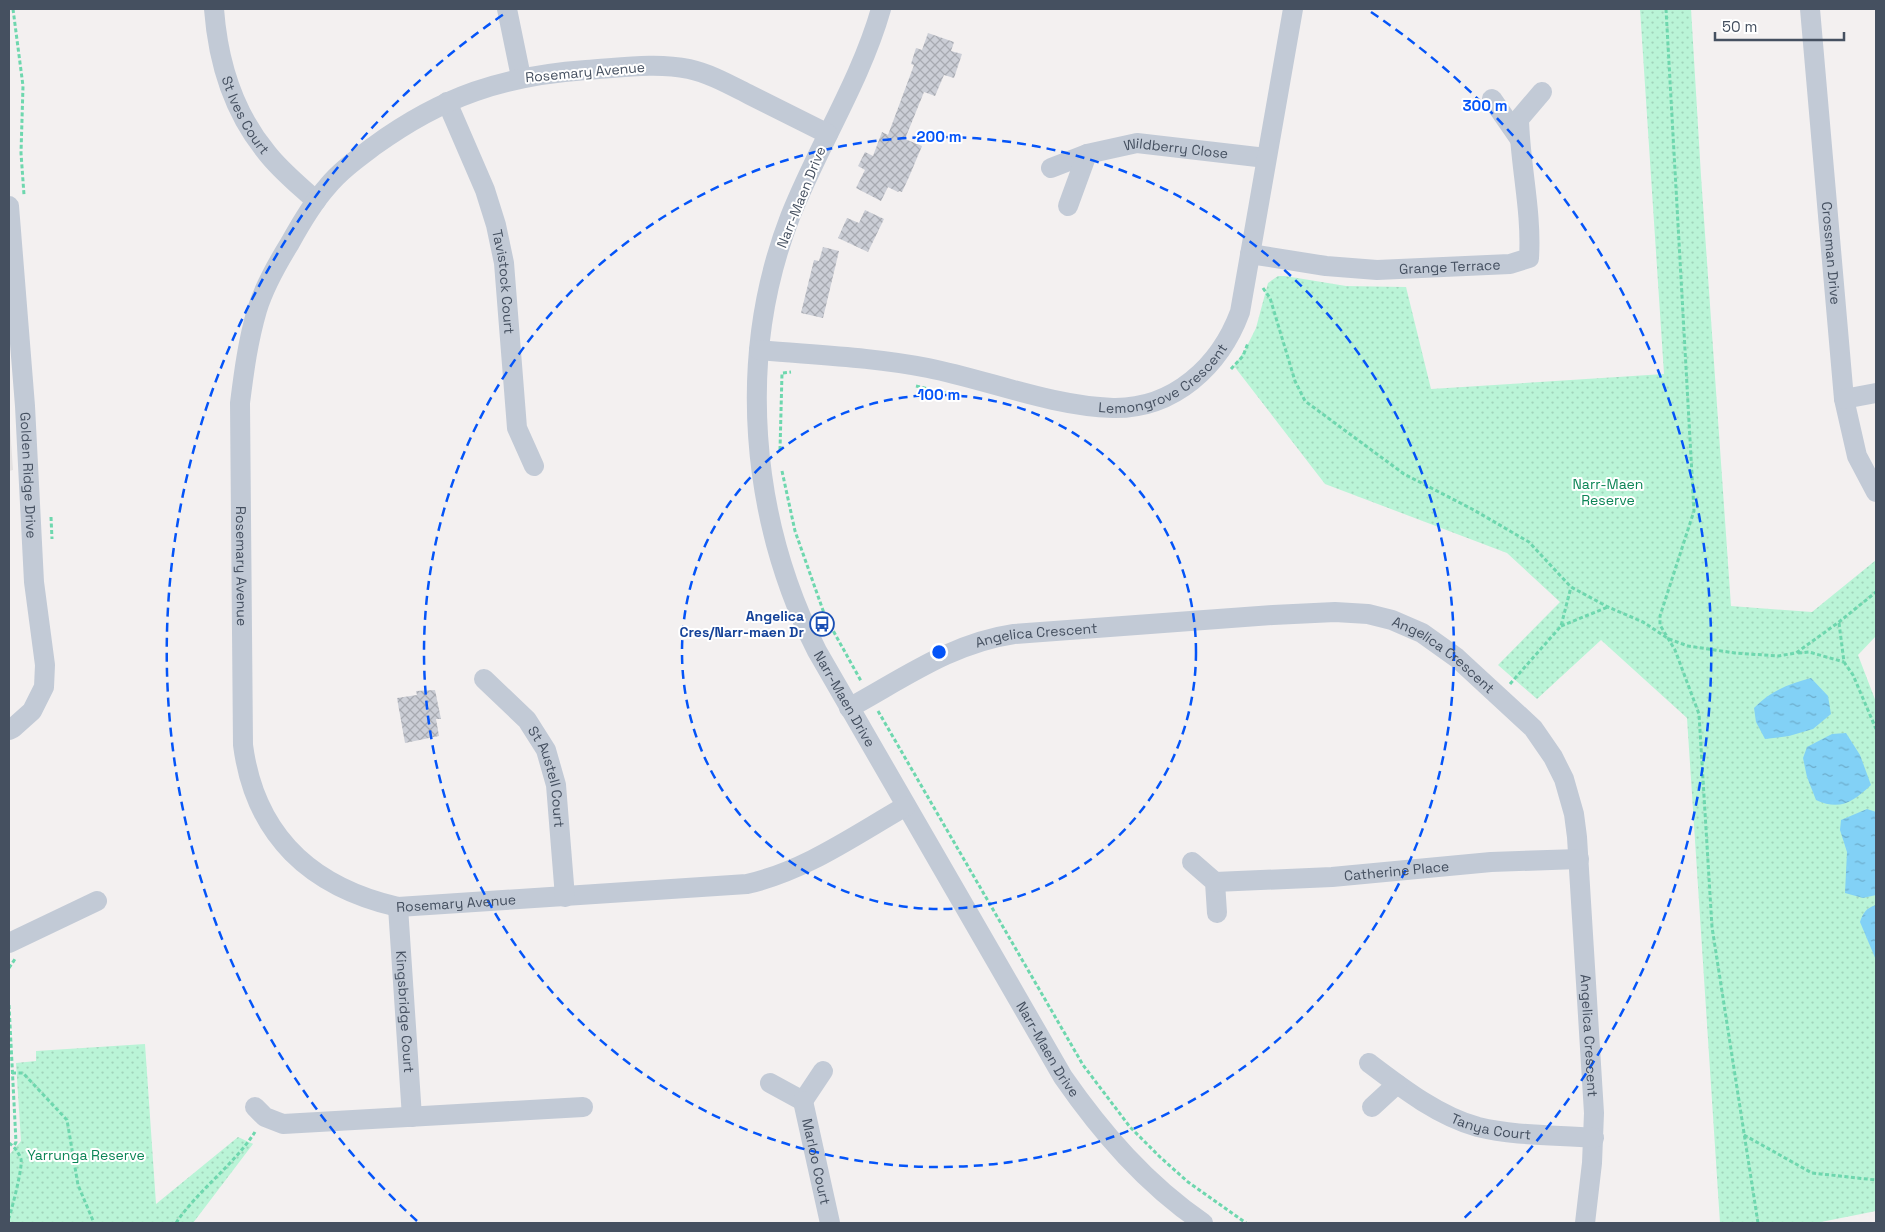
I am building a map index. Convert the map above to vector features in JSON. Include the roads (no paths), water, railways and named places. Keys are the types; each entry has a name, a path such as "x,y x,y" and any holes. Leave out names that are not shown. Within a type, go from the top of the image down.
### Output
{"street":[{"name":"St Ives Court","path":"214,9 218,49 224,72 242,116 268,154 316,201"},
{"path":"507,9 522,77"},
{"name":"Narr-Maen Drive","path":"881,9 862,65 809,173 780,246 769,292 759,350 757,394 759,447 763,483 773,536 792,595 806,629 849,708 1046,1048 1082,1104 1102,1130 1147,1178 1203,1223"},
{"name":"Lemongrove Crescent","path":"759,350 894,362 1063,402 1112,408 1142,404 1171,394 1187,384 1201,373 1225,345 1240,312 1259,255 1266,158 1293,9"},
{"name":"Crossman Drive","path":"1810,9 1844,399 1857,456 1876,492"},
{"name":"Rosemary Avenue","path":"828,134 712,76 686,68 635,67 550,73 522,77 464,94 447,102 400,127 350,164 328,186 305,217 277,265 258,308 246,356 240,403 243,745 245,763 255,796 271,827 284,844 311,868 335,885 355,895 398,907 729,886 765,880 796,869 906,806"},
{"name":"Grange Terrace","path":"1259,255 1326,266 1377,270 1510,264 1529,258 1530,233 1519,138 1519,119 1542,92"},
{"name":"Grange Terrace","path":"1492,99 1519,138"},
{"name":"Tavistock Court","path":"447,102 485,190 496,225 504,263 517,428 534,466"},
{"name":"Wildberry Close","path":"1051,168 1086,154 1137,143 1266,158"},
{"path":"1068,206 1086,154"},
{"name":"Golden Ridge Drive","path":"9,206 25,406 34,582 45,665 44,687 32,711 9,730"},
{"path":"1844,399 1876,393"},
{"name":"Angelica Crescent","path":"849,708 952,651 996,636 1115,626 1335,612 1368,614 1384,618 1422,633 1457,658 1533,728 1553,757 1564,779 1574,814 1579,859 1594,1138 1585,1223"},
{"name":"St Austell Court","path":"484,679 527,720 546,750 556,785 565,897"},
{"name":"Catherine Place","path":"1215,882 1332,877 1491,862 1579,859"},
{"path":"1192,862 1215,882 1217,913"},
{"path":"9,943 97,901"},
{"name":"Kingsbridge Court","path":"398,907 412,1117"},
{"name":"Tanya Court","path":"1369,1062 1397,1084 1448,1116 1478,1126 1512,1132 1594,1138"},
{"name":"Marloo Court","path":"823,1071 803,1102 830,1223"},
{"name":"Marloo Court","path":"770,1083 803,1102"},
{"path":"1372,1107 1397,1084"},
{"path":"260,1112 283,1124 583,1107"}],"water":[{"path":"1811,678 1828,696 1831,714 1813,729 1789,736 1765,739 1756,722 1754,708 1780,689"},
{"path":"1846,733 1860,755 1871,785 1852,800 1839,805 1816,800 1807,777 1803,758 1807,747 1832,734"},
{"path":"1867,809 1876,812 1876,895 1863,898 1845,893 1847,852 1840,830 1841,820"},
{"path":"1876,905 1876,960 1860,922 1865,911"}],"place":[{"name":"Angelica Cres/Narr-maen Dr","path":"822,624"}],"park label":[{"name":"Narr-Maen Reserve","path":"1608,492"},
{"name":"Yarrunga Reserve","path":"86,1155"}]}
